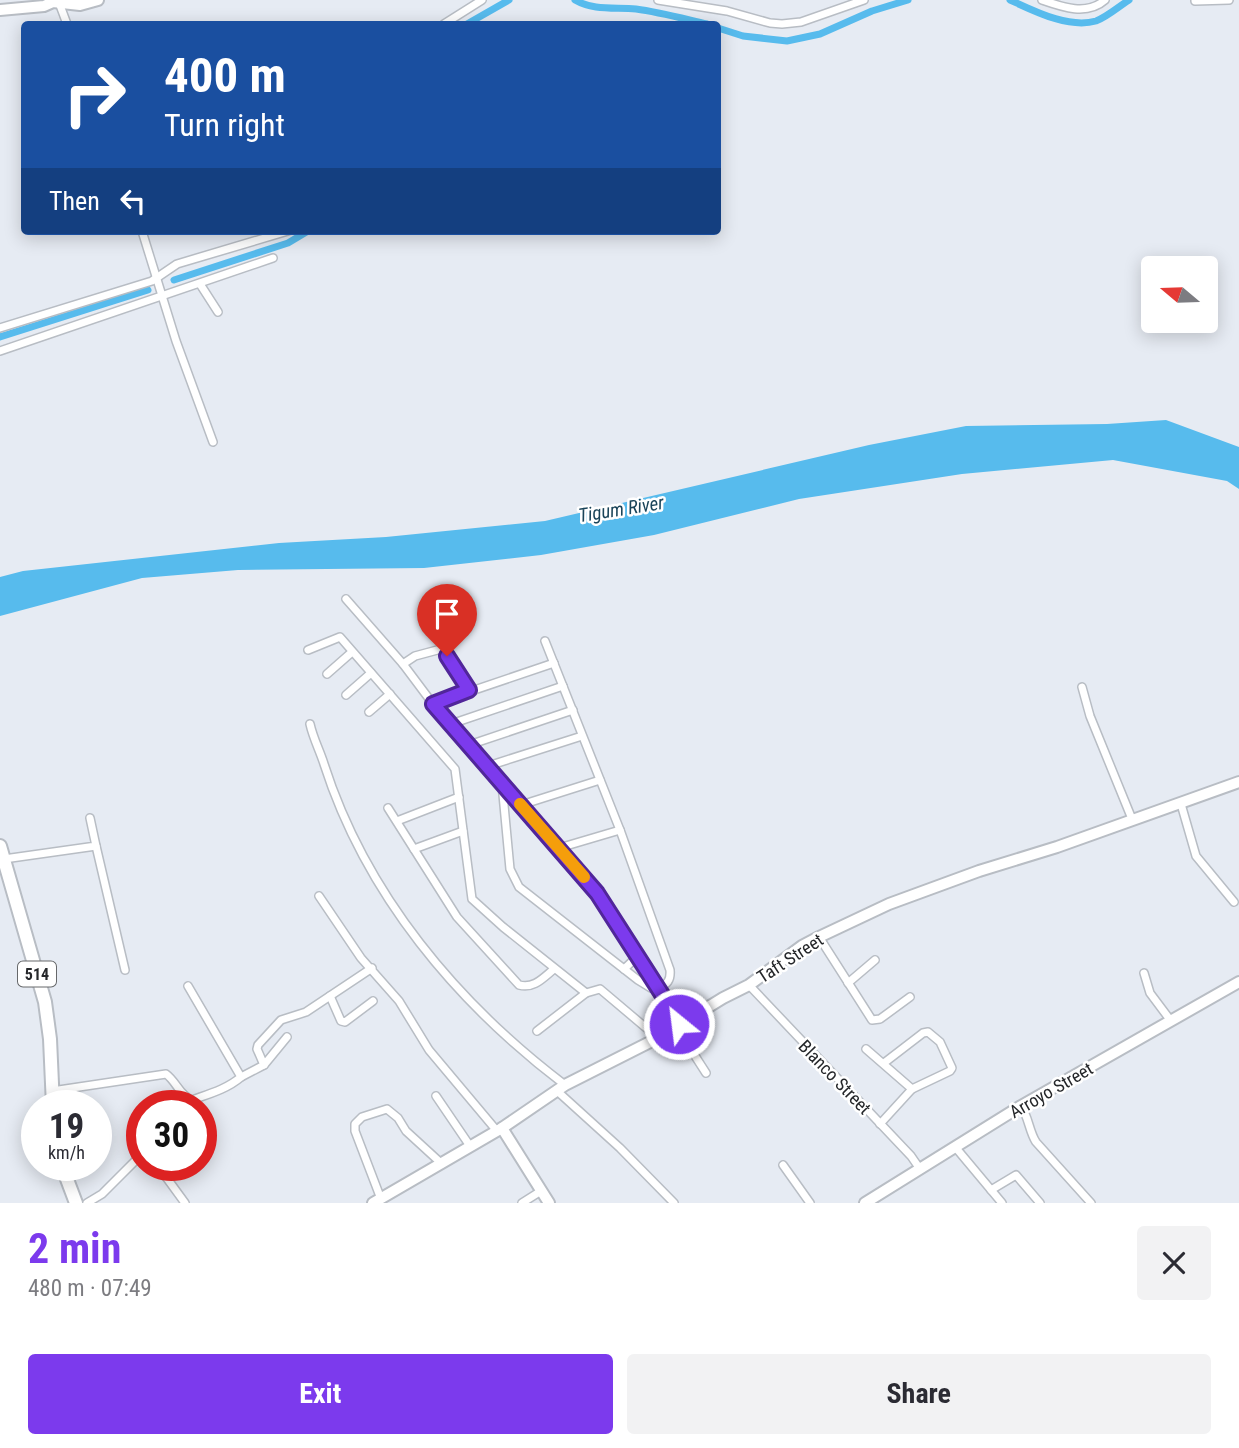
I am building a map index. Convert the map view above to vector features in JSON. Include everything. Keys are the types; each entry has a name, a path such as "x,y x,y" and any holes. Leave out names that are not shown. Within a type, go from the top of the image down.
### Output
{"main road":[{"path":"0,10 58,1 80,5 97,0"},
{"name":"Taft Street","path":"377,1201 499,1130 561,1088 658,1038 749,985 802,946 819,937 889,904 1239,782"},
{"name":"514","path":"2,852 45,1002 50,1039 51,1090"},
{"name":"Arroyo Street","path":"865,1203 1021,1107 1239,982"},
{"path":"499,1130 549,1203"},
{"path":"68,1181 76,1203"}],"street":[{"path":"449,21 482,0"},
{"path":"659,0 727,10 782,24 801,22 864,0"},
{"path":"1042,0 1073,9 1087,9 1105,0"},
{"path":"1195,1 1229,0"},
{"path":"58,1 66,21"},
{"path":"143,235 155,278 213,442"},
{"path":"0,328 155,278 177,264 275,235"},
{"path":"0,351 273,258"},
{"path":"200,284 219,312"},
{"path":"346,600 597,893 658,989 659,998 706,1073"},
{"path":"308,650 340,637 455,769 472,899 586,993"},
{"path":"545,641 620,830 670,970 671,978 658,989"},
{"path":"402,664 415,656 441,649 469,690"},
{"path":"327,674 352,652"},
{"path":"433,704 554,663"},
{"path":"346,695 371,673"},
{"path":"451,724 563,686"},
{"path":"1082,687 1090,716 1132,819"},
{"path":"369,712 390,694"},
{"path":"469,745 573,710"},
{"path":"310,724 348,829 396,912 447,976 674,1203"},
{"path":"488,766 582,736"},
{"path":"521,805 600,780"},
{"path":"502,784 510,869 519,887 644,984 658,989"},
{"path":"397,821 458,797"},
{"path":"1181,804 1196,856 1234,902"},
{"path":"388,808 457,917 519,985 525,987 536,984 554,969"},
{"path":"90,818 125,970"},
{"path":"559,848 620,830"},
{"path":"414,849 463,831"},
{"path":"2,852 96,846"},
{"path":"318,896 360,958 372,968 399,1001 429,1049 499,1130"},
{"path":"819,937 872,1020 876,1021 909,996"},
{"path":"624,969 638,956"},
{"path":"848,983 875,960"},
{"path":"264,1065 257,1049 258,1045 281,1020 301,1015 372,968"},
{"path":"1144,973 1150,993 1171,1021"},
{"name":"Blanco Street","path":"749,985 911,1156 920,1169"},
{"path":"188,986 241,1077"},
{"path":"537,1031 586,993 600,989 658,1038"},
{"path":"330,996 339,1018 345,1022 373,1001"},
{"path":"880,1124 912,1089 953,1068 940,1042 932,1034 923,1033 884,1063"},
{"path":"58,1090 166,1074 186,1097 192,1100 224,1088 264,1065 287,1037"},
{"path":"866,1049 912,1089"},
{"path":"436,1097 470,1146"},
{"path":"1021,1107 1028,1117 1031,1134 1036,1142 1091,1203"},
{"path":"377,1201 355,1131 355,1124 362,1117 387,1109 406,1131 442,1164"},
{"path":"956,1148 997,1201"},
{"path":"783,1165 810,1203"},
{"path":"87,1203 102,1194 126,1170"},
{"path":"991,1190 1016,1175 1040,1203"},
{"path":"169,1181 184,1203"},
{"path":"522,1203 541,1191"}],"water":[{"name":"Tigum River","path":"1166,420 1239,447 1239,489 1227,481 1113,460 962,474 799,499 654,535 541,555 424,568 238,570 142,578 0,616 0,577 23,571 279,543 386,537 545,521 869,445 966,426 1107,424"}],"waterway":[{"path":"472,21 509,0"},
{"path":"575,0 597,7 645,10 694,21"},
{"path":"721,29 743,36 787,41 820,34 872,11 908,0"},
{"path":"1010,0 1052,18 1075,23 1096,21 1129,0"},
{"path":"174,280 288,243 301,235"},
{"path":"0,337 148,290"}],"slow traffic":[{"path":"520,804 584,877"}],"route":[{"path":"447,656 469,690 433,704 597,893 679,1024"}]}
